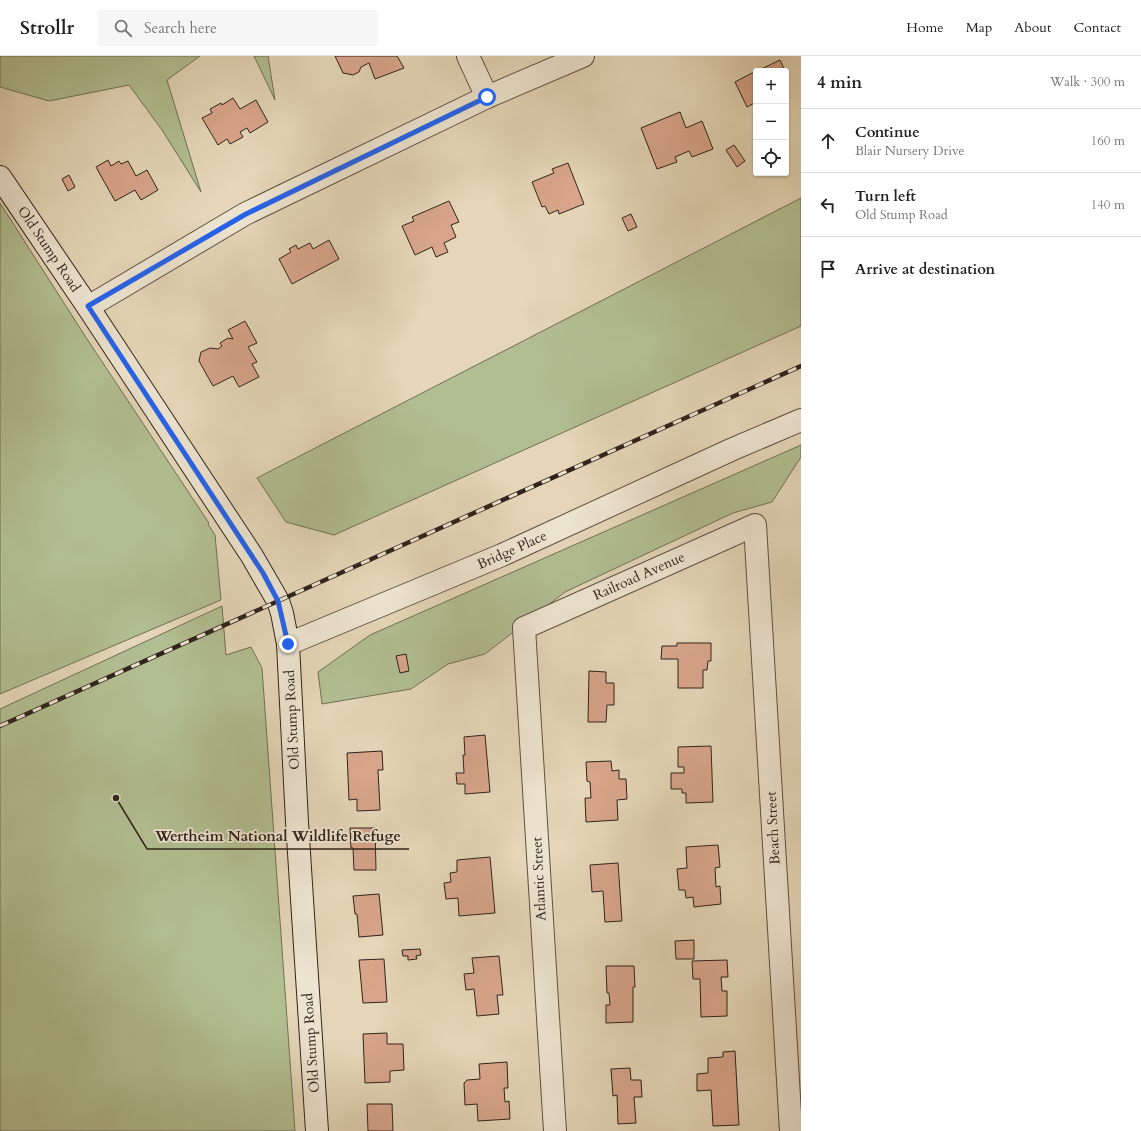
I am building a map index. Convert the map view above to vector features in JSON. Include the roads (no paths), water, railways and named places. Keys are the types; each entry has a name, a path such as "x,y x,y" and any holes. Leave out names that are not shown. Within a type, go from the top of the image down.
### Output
{"street":[{"path":"468,56 487,97"},
{"path":"88,306 246,214 487,97 583,56"},
{"name":"Old Stump Road","path":"0,177 88,306 263,573 278,601 284,621 288,644 297,822 317,1131"},
{"name":"Bridge Place","path":"288,644 502,555 801,420"},
{"name":"Railroad Avenue","path":"524,628 755,525"},
{"name":"Beach Street","path":"755,525 791,1131"},
{"name":"Atlantic Street","path":"524,628 555,1131"}],"railway":[{"path":"0,726 801,366"}],"place":[{"name":"Wertheim National Wildlife Refuge","path":"116,798"}]}
